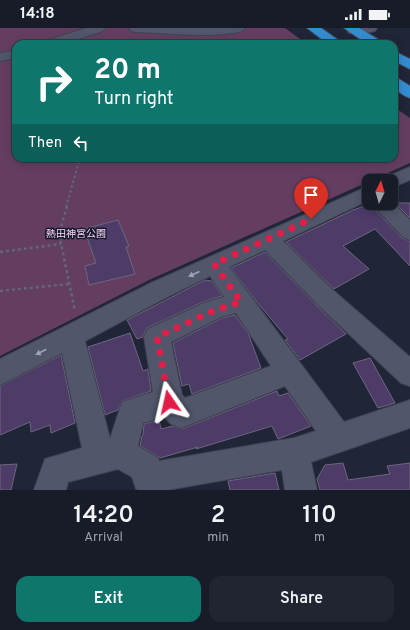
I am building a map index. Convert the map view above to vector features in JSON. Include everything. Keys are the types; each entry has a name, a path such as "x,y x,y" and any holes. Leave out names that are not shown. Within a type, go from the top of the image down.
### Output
{"highway":[{"path":"313,28 331,40"},
{"path":"352,29 370,40"},
{"path":"398,85 410,93"}],"street":[{"path":"62,40 99,28"},
{"path":"135,28 216,31 239,28"},
{"path":"352,29 371,28"},
{"path":"0,57 12,55"},
{"path":"398,179 410,173"},
{"path":"0,373 74,326 159,290 362,195"},
{"path":"388,210 410,232"},
{"path":"268,239 326,298 410,374"},
{"path":"214,264 338,438"},
{"path":"241,302 215,310 157,337 169,402 181,414 290,370"},
{"path":"74,326 110,456"},
{"path":"110,456 132,412 169,402"},
{"path":"50,490 56,470 110,456 147,469 147,484 294,453 410,414"},
{"path":"294,453 301,490"}],"path":[{"path":"74,326 59,234 79,162"},
{"path":"0,252 61,244"},
{"path":"0,291 68,284"}],"green space":[{"name":"熱田神宮公園","path":"0,28 285,28 302,40 12,40 12,162 398,162 398,110 410,118 410,163 385,174 362,174 362,185 149,280 0,356"}],"building":[{"path":"398,203 410,203 410,218 398,206"},
{"path":"362,207 362,210 376,210 402,238 410,241 410,266 375,229 343,246 369,269 334,289 286,242"},
{"path":"118,220 129,246 126,247 135,274 89,285 85,266 96,263 84,229"},
{"path":"265,252 346,334 300,360 285,340 288,339 231,268"},
{"path":"205,280 212,281 222,296 205,301 147,328 143,337 137,339 127,320"},
{"path":"235,315 248,333 261,368 192,394 189,384 182,386 173,343 222,318"},
{"path":"130,333 143,371 148,369 151,391 122,401 118,410 105,415 88,347"},
{"path":"61,355 75,423 51,433 50,425 31,432 30,422 0,435 0,386"},
{"path":"370,358 395,403 378,408 353,363"},
{"path":"277,391 279,396 288,393 311,426 278,439 272,426 196,449 198,447 160,458 140,446 144,424 159,420 161,429 173,426 182,429"},
{"path":"343,463 348,480 390,474 387,466 410,463 410,490 320,490 317,479 325,465"},
{"path":"17,464 11,490 0,490 0,465"},
{"path":"275,473 279,490 230,490 228,481"}],"route":[{"path":"169,402 157,337 215,310 241,302 214,264 311,219"}]}
